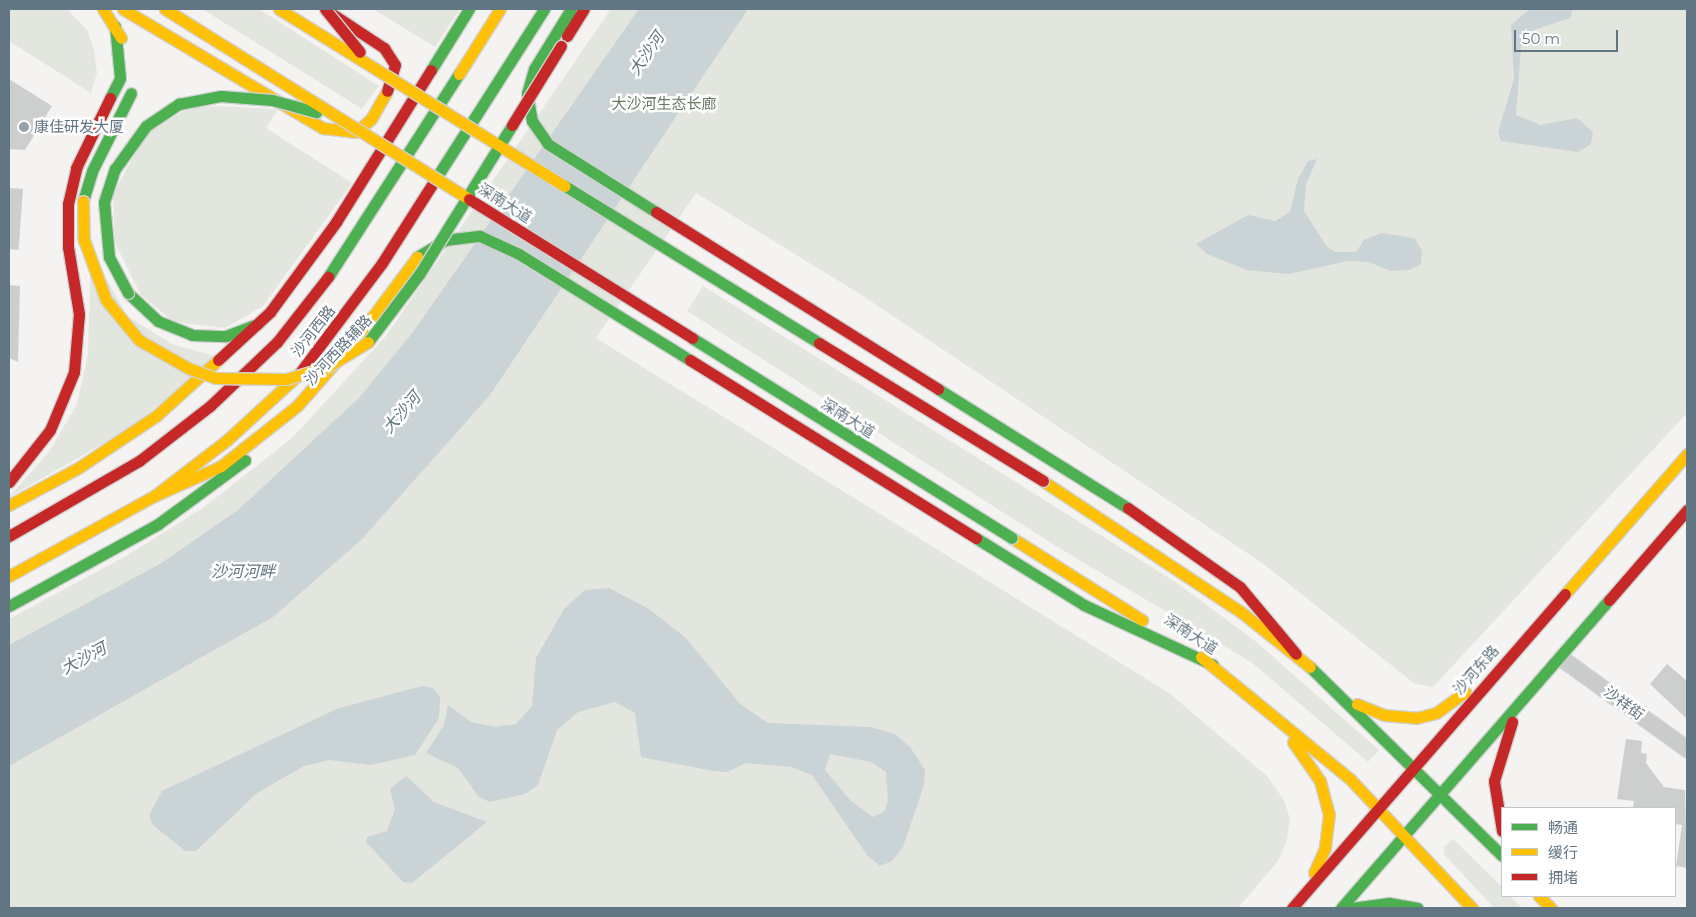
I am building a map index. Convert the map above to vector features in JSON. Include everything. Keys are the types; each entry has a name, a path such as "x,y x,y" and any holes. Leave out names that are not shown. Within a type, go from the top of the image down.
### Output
{"main road":[{"path":"104,9 115,26 132,62 131,93 92,170 83,201 84,240 106,300 139,340 188,368 215,378 286,379 327,367 368,342"},
{"path":"123,9 323,128 356,132 389,90 395,65 384,48 324,9"},
{"name":"深南大道","path":"165,9 1213,665 1257,699 1378,807 1472,908"},
{"path":"279,9 403,88 1043,481 1218,596 1296,654 1346,699 1414,765 1501,855"},
{"path":"324,9 357,49 403,88"},
{"path":"9,505 78,468 156,416 258,324 326,238 469,9"},
{"name":"沙河西路","path":"9,536 139,461 210,406 277,342 350,249 500,9"},
{"name":"沙河西路","path":"9,576 154,496 227,440 305,368 382,263 544,9"},
{"path":"572,9 534,69 527,93 532,121 548,144 657,214 910,367 1183,542 1240,587 1296,654"},
{"path":"560,46 572,9"},
{"name":"沙河西路辅路","path":"9,606 119,548 234,470 305,407 368,342 420,273 584,9"},
{"path":"9,482 50,430 74,372 80,334 78,291 68,247 68,204 76,168 111,104 120,78 115,26"},
{"path":"258,324 226,336 192,335 158,321 128,293 109,257 104,202 123,154 162,114 198,99 245,97 316,112 368,135"},
{"path":"154,496 221,466 297,406 355,340 405,267 426,249 458,235 480,236 506,247 1084,605 1213,665"},
{"name":"沙河东路","path":"1294,906 1501,664 1687,454"},
{"path":"1341,908 1561,658 1687,510"},
{"path":"1346,699 1384,715 1428,716 1501,664"},
{"path":"1501,826 1495,799 1497,763 1526,697"},
{"path":"1257,699 1312,767 1329,814 1320,861 1294,906"},
{"path":"1540,897 1550,908"},
{"path":"1352,908 1389,903 1418,908"}],"street":[{"name":"沙祥街","path":"1561,658 1687,749"}],"green space":[{"path":"9,9 68,10 87,30 94,50 97,73 91,93 9,41"},
{"path":"202,9 259,9 379,86 362,109"},
{"path":"373,9 460,9 435,47"},
{"name":"大沙河生态长廊","path":"611,9 1687,9 1687,413 1433,687 1415,684 1262,563 863,296 696,193 596,338 1169,693 1267,776 1284,800 1290,819 1287,840 1278,861 1238,908 9,908 9,619 126,556 203,508 292,438 386,336"},
{"path":"215,106 278,109 266,128 352,183 263,306 225,328 174,322 141,295 115,243 113,194 146,134 187,109"},
{"path":"91,251 127,316 172,344 218,357 129,429 9,497 49,452 77,404 88,354"},
{"path":"703,286 1177,583 1254,640 1379,750 1368,762 1251,662 1059,548 687,311"},
{"path":"1453,839 1501,886 1501,897 1511,897 1522,908 1494,908 1444,854 1444,847"}],"water":[{"name":"沙河河畔","path":"639,9 748,9 490,395 361,540 273,617 9,766 9,645 160,564 238,510 359,398 413,332"},
{"path":"1530,9 1573,9 1570,18 1522,34 1516,115 1540,125 1577,118 1593,132 1591,144 1578,152 1501,141 1498,132 1514,79 1511,25"},
{"path":"1317,159 1306,184 1304,211 1327,247 1336,252 1356,252 1364,240 1381,233 1402,236 1415,239 1422,251 1421,264 1409,270 1391,271 1369,262 1348,261 1289,274 1247,270 1207,254 1196,244 1248,215 1275,221 1290,212 1298,179 1308,161"},
{"path":"609,588 649,609 686,638 740,704 768,723 870,727 895,734 910,747 925,770 924,785 903,847 892,861 880,866 867,855 812,775 792,767 746,763 727,772 713,771 641,757 635,713 615,702 578,712 557,730 538,785 525,794 490,802 479,797 458,768 426,753 444,725 448,705 471,722 495,727 516,724 532,706 536,658 564,609 585,590","holes":["830,754 871,762 886,772 888,801 884,812 873,817 851,801 825,770"]},
{"path":"422,686 433,688 440,697 439,718 415,755 371,765 329,760 304,766 257,793 196,851 185,851 153,825 149,815 162,791 339,708"},
{"path":"406,776 434,802 487,822 412,883 403,882 366,842 367,837 387,831 395,809 390,789"}],"building":[{"name":"康佳研发大厦","path":"9,79 52,106 25,150 9,149"},
{"path":"9,188 23,189 19,250 9,249"},
{"path":"9,285 20,286 18,362 9,358"},
{"path":"1667,664 1687,681 1687,719 1650,684"},
{"path":"1626,739 1642,741 1641,753 1647,754 1646,763 1664,787 1685,790 1687,868 1676,866 1682,825 1676,824 1676,807 1633,807 1634,801 1617,799"}],"traffic: fast":[{"path":"431,70 469,9"},
{"path":"431,186 544,9"},
{"path":"571,9 534,69 527,93 532,121 548,144 656,212"},
{"path":"110,98 120,78 115,26"},
{"path":"328,277 459,74"},
{"path":"83,201 92,171 131,93"},
{"path":"128,293 109,257 104,202 115,169 146,126 179,104 221,96 272,100 316,112"},
{"path":"368,342 420,273 512,125"},
{"path":"565,186 819,343"},
{"path":"417,257 445,240 480,236 519,254 690,360"},
{"path":"128,293 158,321 192,335 226,336 258,324"},
{"path":"692,338 1012,538"},
{"path":"938,389 1128,508"},
{"path":"9,606 158,524 245,460"},
{"path":"976,538 1084,605 1213,665"},
{"path":"1341,908 1609,600"},
{"path":"1310,667 1501,855"},
{"path":"1352,908 1389,903 1418,908"}],"traffic: slow":[{"path":"103,9 121,38"},
{"path":"123,9 323,128 356,132 371,119 387,91"},
{"path":"165,9 469,199"},
{"path":"279,9 565,186"},
{"path":"459,74 500,9"},
{"path":"83,201 84,240 106,300 139,340 188,368 215,378 286,379 327,367 368,342"},
{"path":"154,496 221,466 297,406 355,340 417,257"},
{"path":"9,505 78,468 156,416 218,360"},
{"path":"9,576 154,496 227,440 298,375"},
{"path":"1565,594 1687,454"},
{"path":"1043,481 1241,612 1310,667"},
{"path":"1012,538 1142,620"},
{"path":"1201,657 1350,779 1472,908"},
{"path":"1357,704 1384,715 1416,718 1436,713 1465,692"},
{"path":"1293,742 1320,781 1329,814 1325,848 1314,873"},
{"path":"1540,897 1551,908"}],"traffic: jam":[{"path":"325,9 360,52"},
{"path":"567,36 584,9"},
{"path":"331,13 384,48 395,65 387,91"},
{"path":"512,125 561,46"},
{"path":"218,360 270,312 336,222 431,70"},
{"path":"9,482 50,430 74,372 79,314 68,247 68,204 76,168 110,98"},
{"path":"298,375 382,263 431,186"},
{"path":"469,199 692,338"},
{"path":"656,212 938,389"},
{"path":"9,536 139,461 210,406 277,342 328,277"},
{"path":"819,343 1043,481"},
{"path":"690,360 976,538"},
{"path":"1128,508 1240,587 1296,654"},
{"path":"1609,600 1687,510"},
{"path":"1292,908 1565,594"},
{"path":"1501,825 1494,781 1512,722"}],"place":[{"name":"康佳研发大厦","path":"24,127"}],"water label":[{"name":"大沙河","path":"647,54"},
{"name":"大沙河","path":"402,413"},
{"name":"大沙河","path":"84,659"}]}
